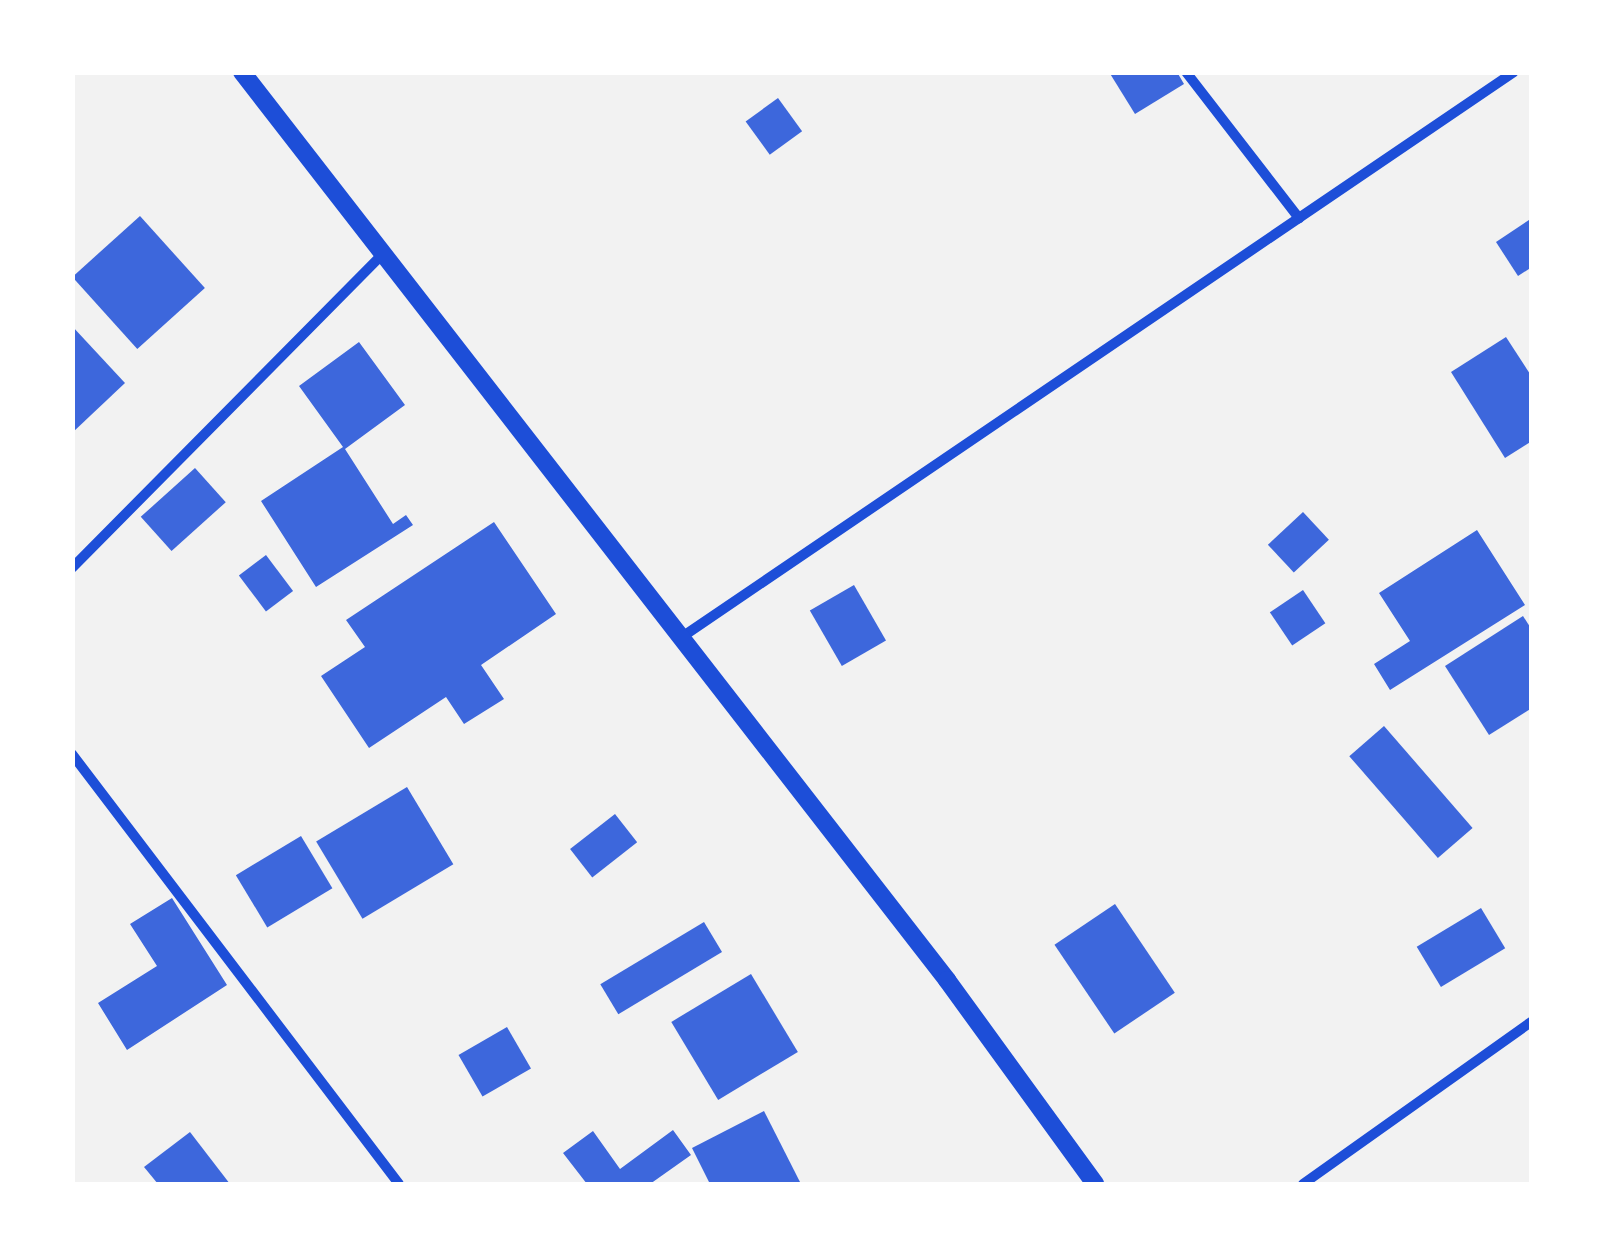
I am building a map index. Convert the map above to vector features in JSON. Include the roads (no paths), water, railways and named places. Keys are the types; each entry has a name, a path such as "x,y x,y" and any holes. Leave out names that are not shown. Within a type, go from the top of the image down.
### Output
{"street":[{"path":"242,72 1095,1184"},
{"path":"1186,72 1299,218"},
{"path":"679,640 1514,72"},
{"path":"72,568 382,255"},
{"path":"72,754 400,1184"},
{"path":"1303,1184 1532,1021"}]}
